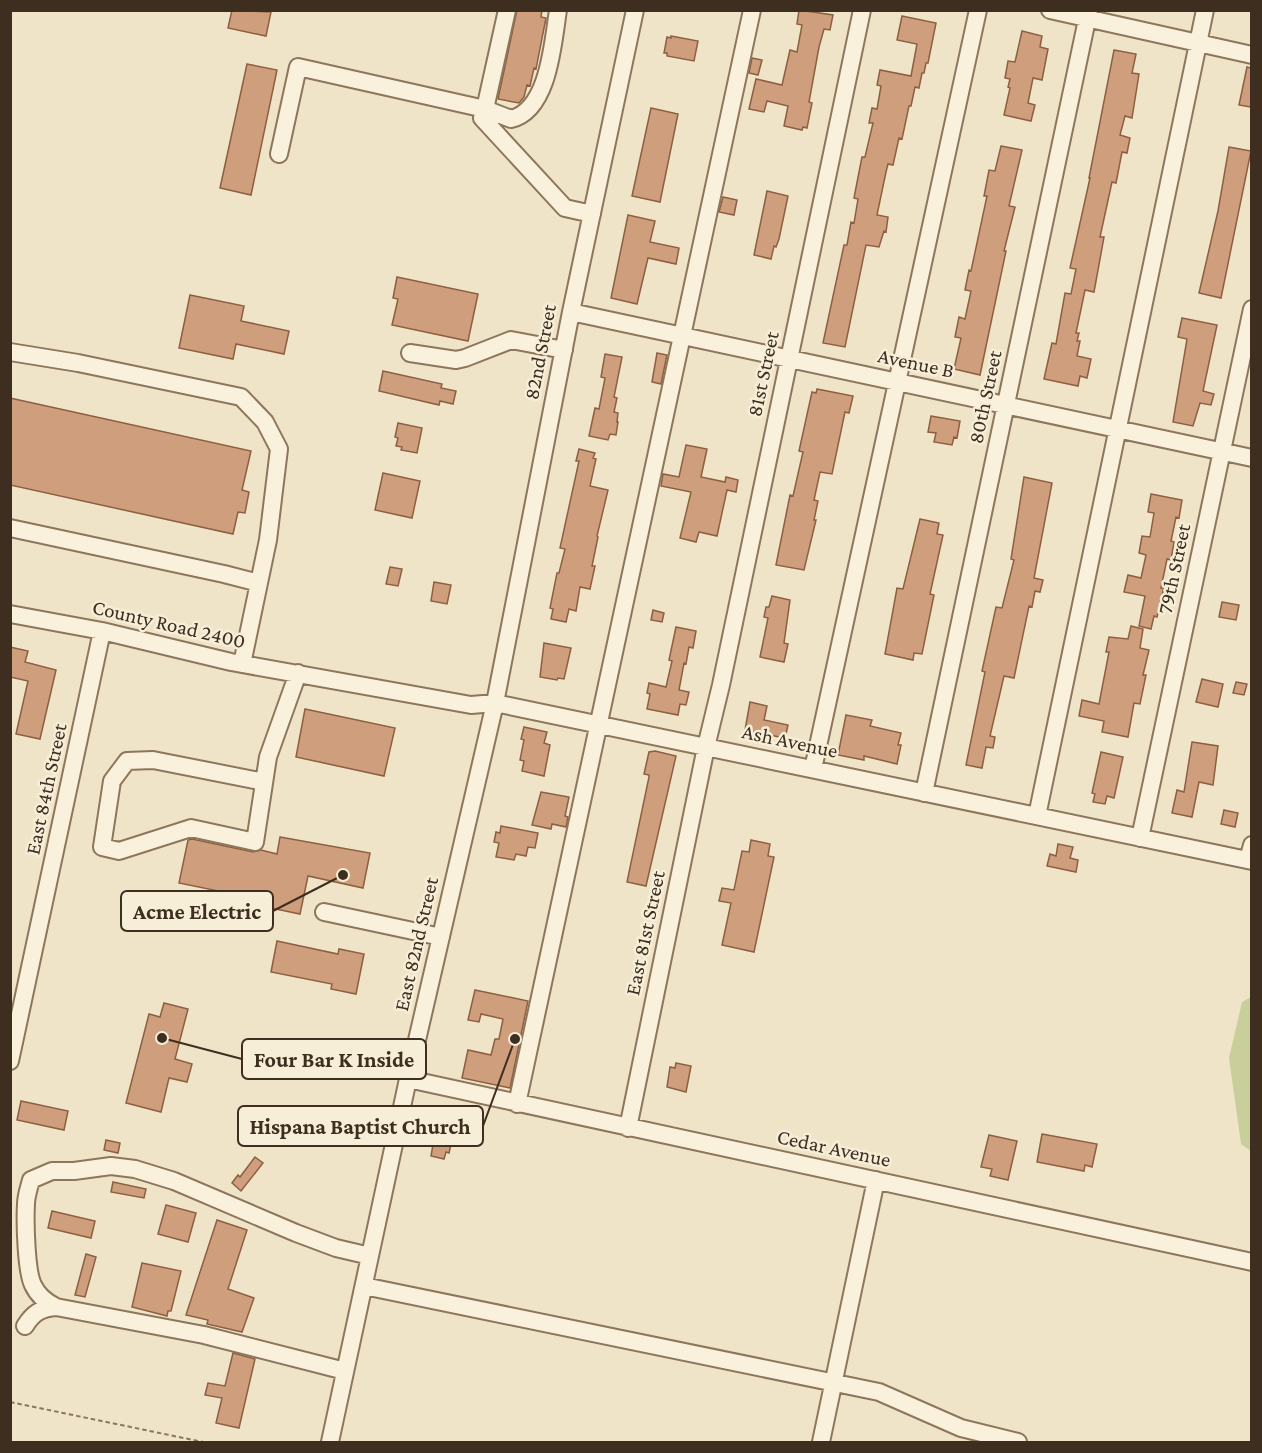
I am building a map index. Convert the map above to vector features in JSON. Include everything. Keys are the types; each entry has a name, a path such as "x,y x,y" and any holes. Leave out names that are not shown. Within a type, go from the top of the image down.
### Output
{"street":[{"path":"507,10 482,118 565,208 592,214"},
{"path":"279,154 298,67 485,109 511,119 527,111 539,97 553,42 558,10"},
{"name":"82nd Street","path":"495,703 571,312 634,10"},
{"path":"517,1104 752,10"},
{"name":"81st Street","path":"706,747 721,685 862,10"},
{"path":"813,769 978,10"},
{"path":"1050,10 1088,15 1251,55"},
{"path":"1037,816 1205,10"},
{"name":"80th Street","path":"924,793 1088,15"},
{"name":"79th Street","path":"1140,838 1251,309"},
{"name":"Avenue B","path":"571,312 1251,458"},
{"path":"410,353 456,360 511,340 564,350"},
{"path":"10,352 78,363 241,397 265,422 279,449 268,540 242,664"},
{"path":"10,528 259,583"},
{"name":"County Road 2400","path":"10,614 102,631 242,664 318,677"},
{"name":"East 84th Street","path":"10,1061 102,631"},
{"path":"264,782 153,760 127,761 112,782 102,847 119,851 191,828 255,842 268,757 298,673"},
{"name":"Ash Avenue","path":"318,677 471,705 495,703 1140,838 1250,856"},
{"name":"East 82nd Street","path":"330,1443 408,1079 495,703"},
{"name":"East 81st Street","path":"628,1128 706,747"},
{"path":"324,912 441,937"},
{"name":"Cedar Avenue","path":"408,1079 1251,1262"},
{"path":"345,1371 204,1335 56,1307 41,1298 32,1284 29,1268 26,1201 31,1180 52,1171 74,1171 111,1166 135,1169 174,1181 316,1240 370,1256"},
{"path":"821,1443 876,1180"},
{"path":"364,1286 834,1381 879,1392 961,1428 1018,1443"},
{"path":"25,1326 38,1311 56,1307"}],"path":[{"path":"10,1402 203,1443"}],"green space":[{"path":"1251,997 1251,1151 1241,1144 1229,1058 1242,1002"}],"building":[{"path":"232,10 271,12 266,36 228,28"},
{"path":"517,10 542,10 541,17 546,18 536,69 534,68 530,86 527,85 524,97 519,103 498,99"},
{"path":"799,10 833,15 830,30 824,29 819,47 809,102 812,103 807,128 803,127 802,130 784,126 788,106 767,101 764,112 749,109 756,79 782,85 790,50 797,52 802,25 797,24"},
{"path":"902,16 936,23 928,63 922,73 919,88 915,87 893,165 888,164 877,215 888,217 886,232 884,231 879,247 866,245 845,347 823,343 844,245 847,245 851,222 854,223 858,199 854,198 862,157 865,157 873,123 869,123 872,108 877,109 881,86 877,85 880,70 911,76 917,44 897,40"},
{"path":"1022,31 1042,36 1040,47 1048,49 1042,80 1033,78 1028,103 1035,105 1031,121 1004,115 1010,88 1008,87 1010,79 1005,78 1008,61 1015,62"},
{"path":"671,36 698,41 694,61 667,56 667,53 664,53 667,37 671,38"},
{"path":"1114,50 1136,54 1132,73 1139,74 1132,118 1125,116 1120,135 1130,138 1127,153 1122,152 1116,183 1112,182 1100,237 1104,237 1094,292 1085,290 1076,333 1079,333 1077,341 1080,341 1077,356 1091,359 1087,378 1080,376 1078,386 1044,379 1052,343 1056,344 1065,293 1071,294 1076,269 1070,268"},
{"path":"752,58 762,60 758,75 749,73"},
{"path":"247,64 277,70 251,195 220,188"},
{"path":"1247,67 1251,68 1251,107 1239,105"},
{"path":"651,108 678,114 660,202 632,196"},
{"path":"1001,146 1022,150 1009,206 1015,207 980,375 954,369 961,338 955,337 959,317 965,319 971,291 965,290 987,196 984,196 989,170 995,171"},
{"path":"1229,147 1251,151 1221,298 1199,293 1218,211"},
{"path":"767,191 788,196 779,239 776,247 774,246 771,259 754,255"},
{"path":"723,197 737,200 734,215 719,212"},
{"path":"628,215 655,221 650,242 679,248 676,264 648,258 637,304 611,298"},
{"path":"397,277 478,294 468,341 392,325 398,299 393,298"},
{"path":"190,295 244,306 241,321 289,331 284,354 236,344 233,359 179,348"},
{"path":"1182,318 1217,325 1203,391 1214,394 1211,405 1200,403 1193,426 1173,422 1187,339 1178,337"},
{"path":"657,353 667,355 661,384 652,382"},
{"path":"605,354 622,357 614,397 617,398 614,412 618,413 616,435 610,434 608,440 589,436 595,408 599,409 605,378 601,377"},
{"path":"383,371 442,384 441,388 456,391 453,404 440,401 439,405 379,391"},
{"path":"817,389 853,396 849,413 845,412 832,474 820,472 814,500 818,501 814,520 816,520 804,570 776,565 790,495 793,496 803,452 799,451 812,392 816,393"},
{"path":"10,398 251,451 242,490 249,492 245,513 238,512 233,534 10,485"},
{"path":"931,416 960,421 957,438 954,437 952,445 934,442 936,433 928,432"},
{"path":"398,423 422,428 417,453 401,450 402,447 396,446"},
{"path":"686,445 707,449 701,477 725,482 726,477 738,480 736,492 727,490 717,536 699,532 696,542 680,538 691,492 661,486 663,474 679,477"},
{"path":"579,449 595,453 593,458 596,459 590,486 608,490 597,536 592,566 595,566 590,589 580,587 576,611 569,609 566,622 551,619 553,609 550,608 557,573 559,573 565,549 560,548 579,461 576,461"},
{"path":"383,473 420,481 412,518 375,510"},
{"path":"1024,477 1052,483 1034,578 1043,580 1040,592 1035,591 1032,607 1029,606 1014,678 1004,676 990,736 995,737 993,748 986,747 982,768 966,765 985,672 982,671 996,607 1002,608 1014,560 1011,559"},
{"path":"1151,494 1182,500 1171,541 1174,542 1171,560 1167,559 1161,588 1164,588 1157,617 1154,616 1151,629 1139,626 1145,596 1124,592 1128,575 1141,578 1146,555 1139,553 1142,536 1150,537 1154,513 1148,512"},
{"path":"920,519 939,523 937,534 943,535 930,594 934,595 922,654 914,653 913,660 885,654 897,588 903,589"},
{"path":"390,567 402,569 398,586 386,584"},
{"path":"434,582 451,585 447,604 431,601"},
{"path":"772,596 790,600 784,643 788,644 784,662 760,657 768,618 764,617"},
{"path":"1222,602 1239,605 1236,620 1219,617"},
{"path":"653,610 664,613 662,622 651,620"},
{"path":"1131,626 1143,629 1140,648 1149,650 1143,675 1146,675 1140,704 1134,703 1128,737 1102,732 1104,721 1079,716 1082,700 1099,704 1109,652 1106,652 1109,637 1128,639"},
{"path":"676,627 696,631 693,648 689,647 686,664 684,663 679,690 689,692 686,705 680,704 678,715 647,709 650,694 647,693 649,683 666,687"},
{"path":"544,643 571,648 564,679 540,677"},
{"path":"10,647 28,651 25,662 56,670 40,739 16,734 28,681 10,677"},
{"path":"1202,679 1223,684 1218,707 1196,702"},
{"path":"1236,682 1247,684 1244,695 1233,693"},
{"path":"750,702 767,706 764,720 788,725 785,738 745,730"},
{"path":"305,709 395,728 384,776 296,757"},
{"path":"846,715 872,720 870,726 901,733 897,764 864,756 864,760 838,755"},
{"path":"524,727 547,732 544,743 550,745 544,776 522,771 524,761 520,760"},
{"path":"1192,742 1218,746 1213,785 1199,782 1192,817 1172,813 1177,790 1184,792"},
{"path":"655,751 676,756 646,886 627,882 649,777 644,774 649,752"},
{"path":"1101,752 1123,757 1114,798 1107,796 1105,804 1093,802 1095,794 1092,793"},
{"path":"541,792 569,797 565,816 568,817 566,827 552,824 551,829 532,825"},
{"path":"1224,810 1238,813 1235,827 1221,824"},
{"path":"501,826 538,833 535,848 528,847 526,856 516,854 514,860 496,857 499,843 494,842 496,832 500,833"},
{"path":"280,837 370,853 363,888 308,876 300,914 266,907 267,901 179,883 188,840 277,854"},
{"path":"751,840 770,844 768,856 774,857 754,952 722,945 731,903 719,901 722,888 734,890 742,851 749,852"},
{"path":"1058,844 1073,847 1070,858 1078,860 1076,872 1047,866 1050,854 1056,856"},
{"path":"277,941 338,954 339,949 364,954 356,994 331,989 332,984 271,972"},
{"path":"475,990 528,1001 510,1088 462,1078 468,1050 491,1055 495,1039 499,1039 503,1019 481,1014 479,1022 468,1020"},
{"path":"164,1003 188,1009 175,1059 192,1064 187,1082 169,1078 161,1112 126,1103 149,1014 160,1017"},
{"path":"676,1063 691,1066 686,1092 667,1087 670,1067 675,1068"},
{"path":"21,1101 68,1111 64,1130 17,1120"},
{"path":"439,1110 458,1114 449,1153 446,1152 444,1159 431,1156"},
{"path":"1042,1134 1097,1144 1092,1167 1085,1165 1084,1171 1037,1162"},
{"path":"989,1135 1017,1141 1008,1180 990,1176 992,1169 981,1167"},
{"path":"106,1140 120,1143 118,1153 104,1150"},
{"path":"255,1157 263,1163 241,1191 232,1183 238,1175 240,1177"},
{"path":"113,1182 146,1189 144,1198 111,1192"},
{"path":"166,1205 196,1213 188,1242 158,1234"},
{"path":"52,1211 95,1221 91,1238 48,1228"},
{"path":"217,1220 247,1230 228,1289 254,1298 242,1332 207,1324 208,1320 186,1315"},
{"path":"86,1254 96,1257 85,1297 75,1295"},
{"path":"142,1263 181,1271 171,1311 168,1311 167,1316 132,1307"},
{"path":"233,1353 255,1359 239,1428 216,1423 222,1398 205,1395 208,1383 225,1386"}],"place":[{"name":"Acme Electric","path":"343,875"},
{"name":"Four Bar K Inside","path":"162,1038"},
{"name":"Hispana Baptist Church","path":"515,1039"}]}
